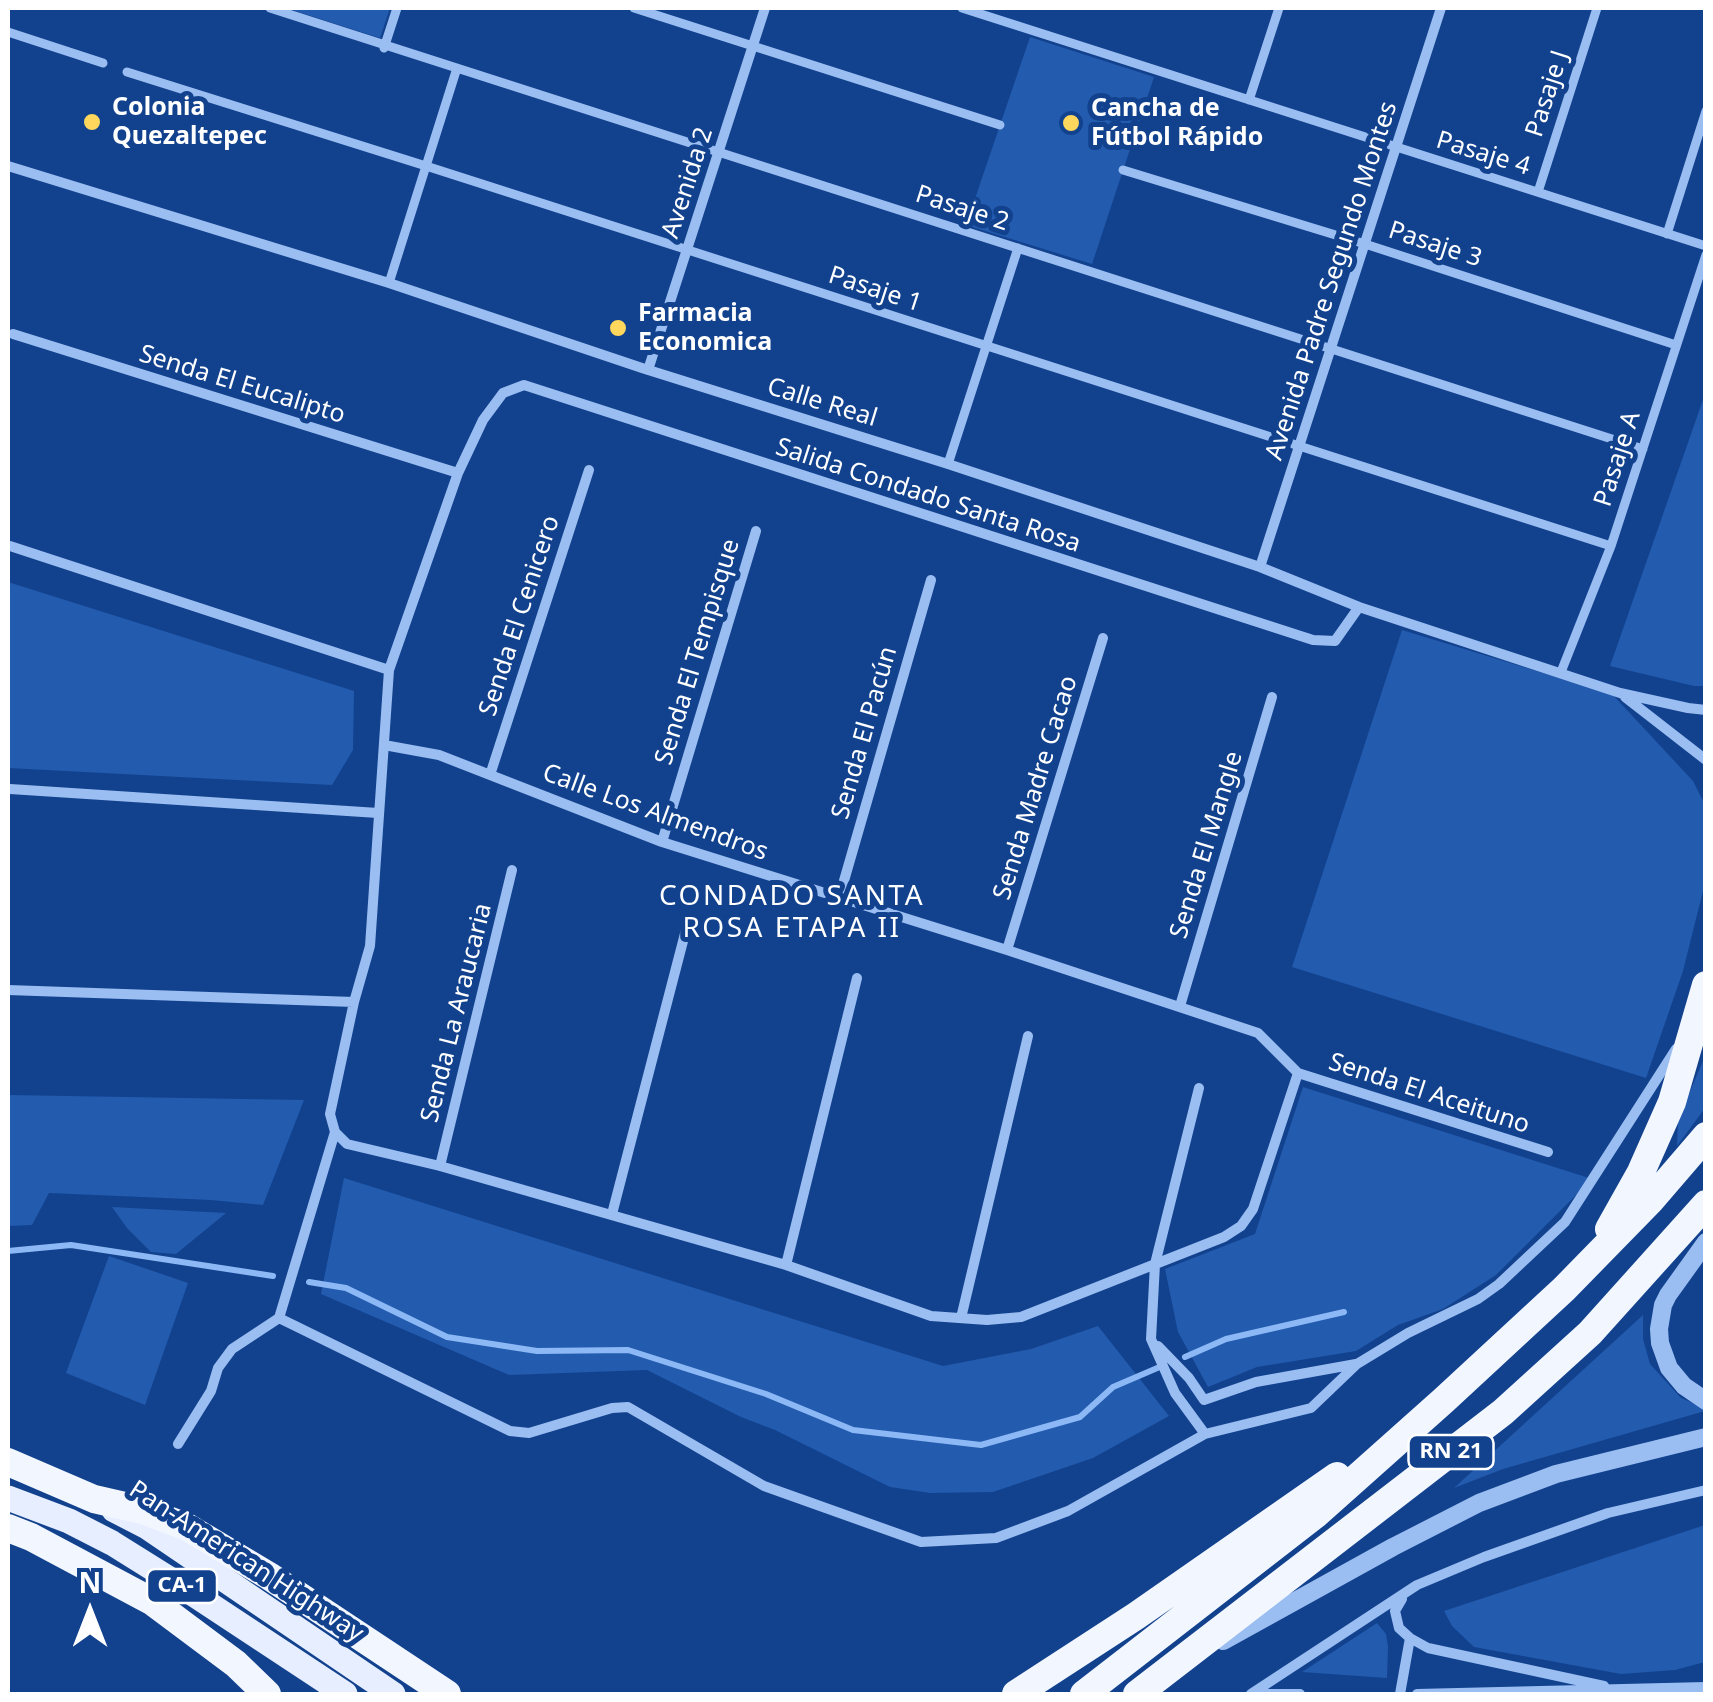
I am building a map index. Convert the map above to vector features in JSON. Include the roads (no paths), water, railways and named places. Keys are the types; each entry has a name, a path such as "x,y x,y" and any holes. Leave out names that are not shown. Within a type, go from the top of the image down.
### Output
{"highway":[{"path":"1564,1289 1610,1228 1641,1172 1672,1102 1706,985"},
{"name":"RN 21","path":"1444,1400 1564,1289 1652,1200 1706,1136"},
{"name":"RN 21","path":"1137,1694 1503,1412 1590,1333 1706,1204"},
{"path":"1016,1694 1444,1400"},
{"path":"1084,1694 1315,1516 1444,1400"},
{"name":"Pan-American Highway","path":"8,1462 94,1499"},
{"path":"94,1499 142,1510 187,1527 447,1694"},
{"path":"8,1528 153,1602 236,1664 267,1694"}],"main road":[{"name":"CA-1","path":"8,1498 70,1521 112,1544 345,1694"},
{"name":"Pan-American Highway","path":"94,1499 147,1528 393,1694"}],"street":[{"name":"Pasaje 2","path":"270,8 1643,449"},
{"path":"384,46 397,8"},
{"path":"634,8 1000,125"},
{"name":"Avenida 2","path":"648,370 765,8"},
{"name":"Pasaje 4","path":"962,8 1706,246"},
{"path":"1249,100 1279,8"},
{"name":"Avenida Padre Segundo Montes","path":"1260,567 1441,8"},
{"name":"Pasaje J","path":"1538,192 1597,8"},
{"path":"8,32 102,63"},
{"path":"389,283 458,68"},
{"name":"Pasaje 1","path":"127,72 1611,546"},
{"path":"1667,234 1706,112"},
{"name":"Calle Real","path":"8,166 389,283 948,464 1260,567 1359,607 1620,693 1706,710"},
{"name":"Pasaje 3","path":"1123,170 1676,345"},
{"path":"948,464 1018,248"},
{"name":"Pasaje A","path":"1561,672 1611,546 1706,256"},
{"name":"Senda El Eucalipto","path":"14,334 458,473"},
{"name":"Salida Condado Santa Rosa","path":"458,473 483,420 504,393 524,386 1312,640 1335,641 1359,607"},
{"name":"Senda El Cenicero","path":"490,774 588,470"},
{"path":"178,1444 232,1349 279,1318 334,1132 330,1114 370,946 389,670 458,473"},
{"name":"Senda El Tempisque","path":"662,842 756,531"},
{"path":"10,546 389,670"},
{"name":"Senda El Pacún","path":"839,898 931,580"},
{"name":"Senda Madre Cacao","path":"1007,950 1103,638"},
{"name":"Calle Real","path":"1620,693 1706,760"},
{"name":"Senda El Mangle","path":"1180,1006 1272,696"},
{"name":"Calle Los Almendros","path":"384,745 439,755 662,842 1258,1032 1298,1074"},
{"path":"10,789 378,813"},
{"name":"Senda La Araucaria","path":"440,1166 512,870"},
{"path":"612,1214 688,922"},
{"path":"786,1266 857,978"},
{"path":"8,990 354,1002"},
{"path":"279,1318 510,1431 530,1433 612,1408 628,1407 764,1486 922,1542 996,1538 1077,1508 1205,1434 1311,1408 1357,1364 1499,1284 1564,1222 1695,1019"},
{"path":"960,1318 1028,1036"},
{"path":"334,1132 347,1144 612,1214 786,1266 931,1316 987,1320 1021,1317 1224,1237 1241,1226 1253,1209 1298,1074"},
{"name":"Senda El Aceituno","path":"1298,1074 1548,1152"},
{"path":"1199,1088 1155,1264 1151,1339 1175,1393 1205,1434"},
{"path":"1706,1242 1662,1305 1659,1329 1668,1368 1684,1386 1706,1401"},
{"path":"1151,1339 1189,1378 1204,1400 1256,1382 1357,1364"},
{"path":"1170,1670 1479,1503 1556,1474 1706,1437"},
{"path":"1252,1694 1417,1585 1608,1513 1706,1490"},
{"path":"1417,1585 1395,1610 1399,1628 1428,1648 1621,1689"},
{"path":"1400,1694 1410,1638"},
{"path":"1418,1694 1699,1689"},
{"path":"1252,1694 1300,1694"}],"waterway":[{"path":"8,1251 71,1245 273,1276"},
{"path":"309,1282 346,1288 447,1337 537,1351 628,1350 766,1394 853,1430 981,1445 1080,1417 1113,1387 1162,1366"},
{"path":"1185,1357 1226,1339 1344,1312"}],"place":[{"name":"Colonia Quezaltepec","path":"92,122"},
{"name":"Cancha de Fútbol Rápido","path":"1071,123"},
{"name":"Farmacia Economica","path":"618,328"}],"district":[{"name":"CONDADO SANTA ROSA ETAPA II","path":"792,913"}]}
